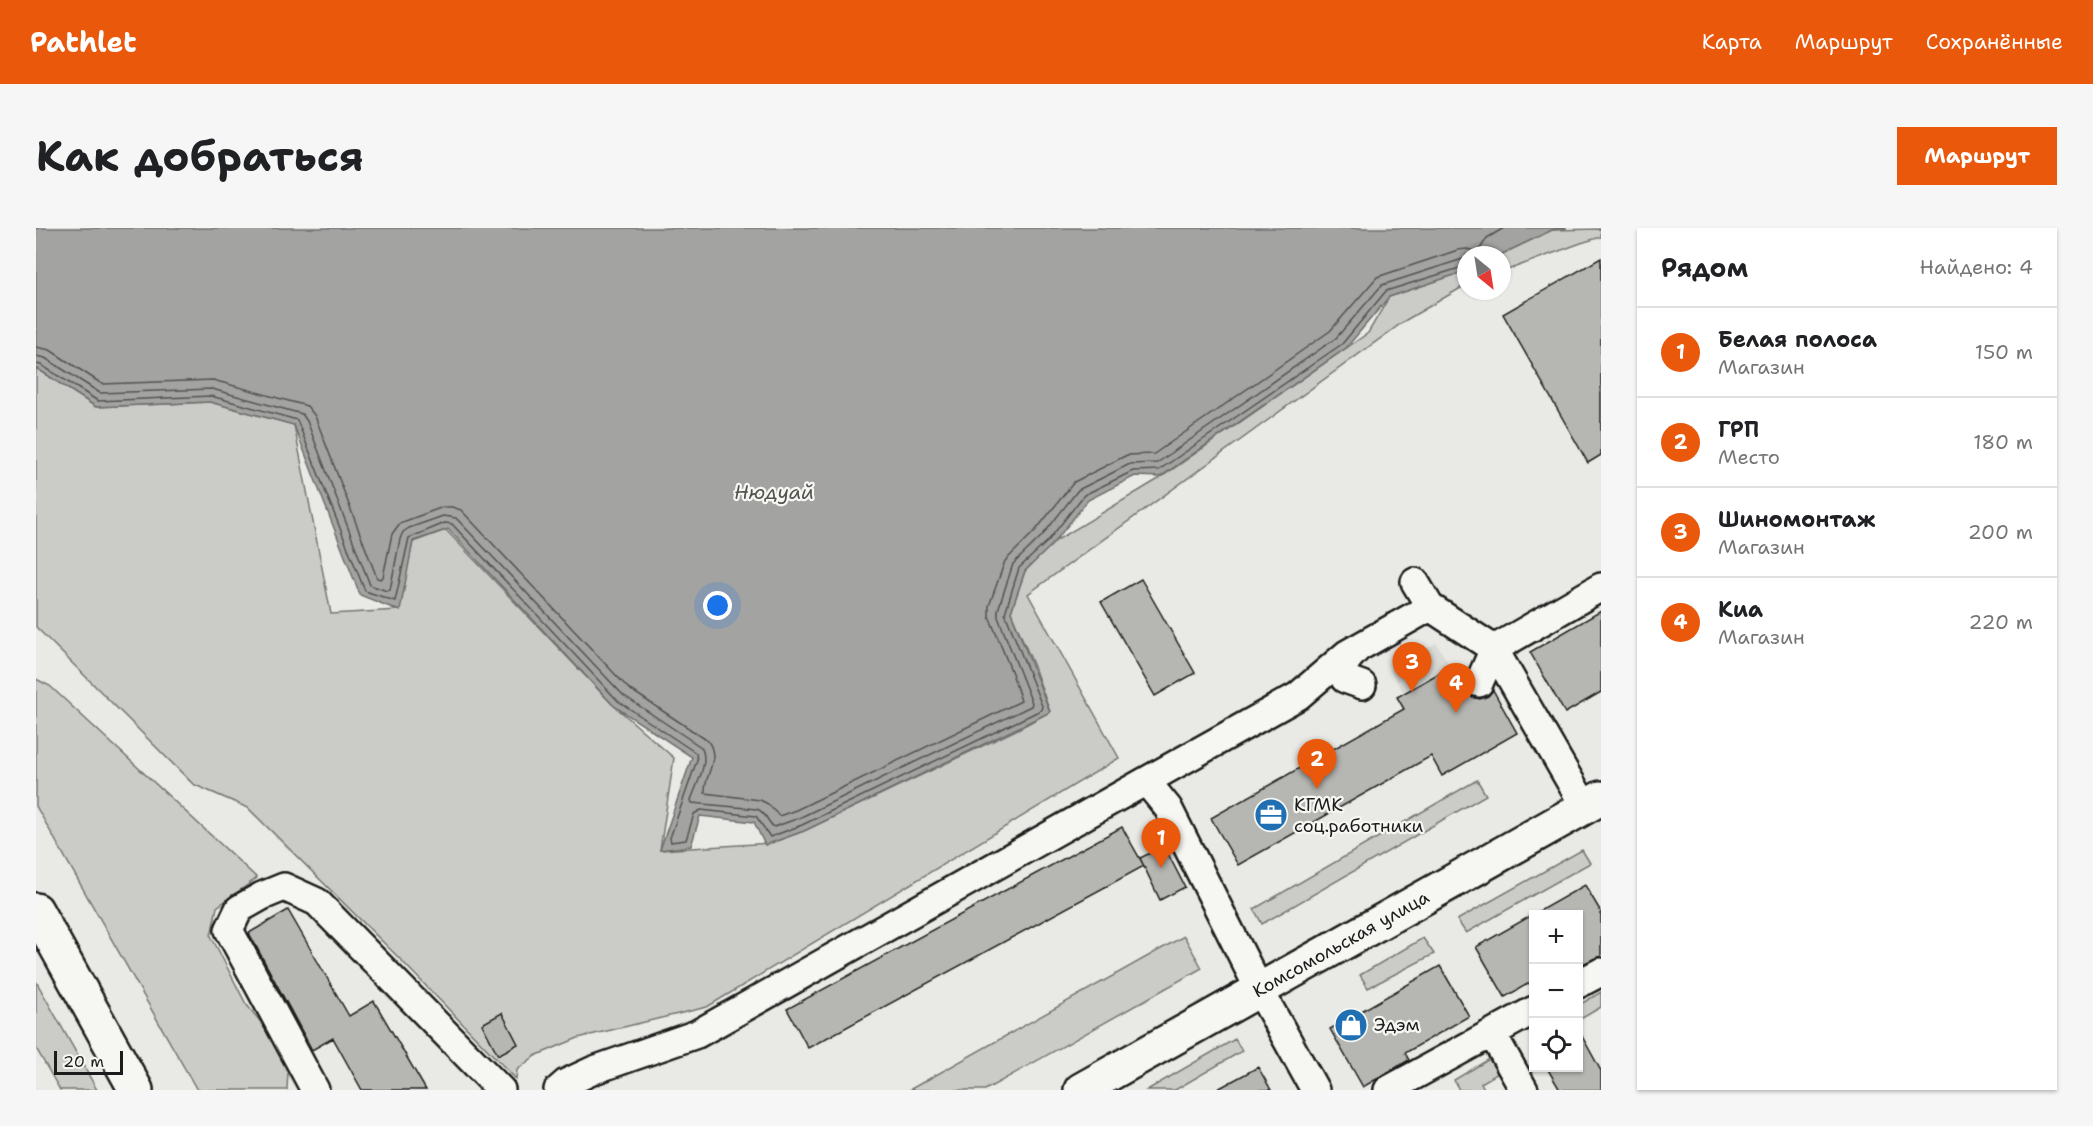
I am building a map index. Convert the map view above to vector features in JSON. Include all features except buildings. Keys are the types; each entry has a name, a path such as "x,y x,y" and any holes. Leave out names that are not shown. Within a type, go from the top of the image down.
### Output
{"main road":[{"name":"Комсомольская улица","path":"1082,1090 1258,989 1593,803"},
{"path":"36,910 136,1090"}],"street":[{"path":"1415,582 1430,607 1494,649 1571,780 1593,803"},
{"path":"1479,683 1494,649 1601,588"},
{"path":"558,1090 566,1083 594,1071 698,1034 1298,696 1347,654 1430,607"},
{"path":"1359,647 1344,664 1343,671 1346,679 1362,685"},
{"path":"1146,781 1168,808 1258,989 1315,1090"},
{"path":"315,1090 229,930 239,909 284,887 317,902 501,1090"},
{"path":"1583,981 1601,972"},
{"path":"1389,1090 1432,1080 1492,1033 1529,1012"},
{"path":"1492,1033 1524,1090"}],"shaded area":[{"path":"1601,229 1601,237 1511,269 1511,250 1552,230"},
{"path":"1457,274 1457,290 1406,320 1028,594 1119,758 707,1007 578,1038 535,1056 517,1070 516,1079 398,957 248,808 193,784 36,627 36,368 96,407 210,402 294,425 331,614 398,610 413,542 446,530 611,703 674,758 660,850 771,843 804,831 1050,712 1011,612 1025,571 1052,543 1157,480 1368,333 1389,297"},
{"path":"1436,643 1450,666 1403,692 1390,670"},
{"path":"36,679 50,686 257,878 217,907 211,936 246,1004 264,1026 288,1070 287,1090 197,1090 36,806"},
{"path":"1477,780 1486,795 1262,924 1254,909"},
{"path":"1582,850 1590,863 1466,933 1457,920"},
{"path":"1184,936 1202,968 985,1090 909,1090"},
{"path":"1423,938 1434,954 1368,988 1360,975"},
{"path":"36,981 97,1090 60,1090 36,1048"},
{"path":"1601,992 1601,1007 1583,1018 1583,1003"},
{"path":"1235,1039 1242,1051 1175,1090 1147,1090"},
{"path":"1491,1058 1500,1072 1481,1083 1485,1090 1459,1090 1454,1080"}],"water":[{"name":"Нюдуай","path":"36,228 1567,228 1552,230 1511,250 1511,246 1457,246 1457,274 1389,297 1346,348 1160,477 1135,476 1088,500 1052,545 1025,571 1011,612 1050,712 804,831 765,845 754,822 700,816 691,846 660,850 692,757 614,706 448,529 413,541 400,611 360,595 294,425 210,402 96,407 36,368"}],"place":[{"name":"Шиномонтаж","path":"1412,692"},
{"name":"Киа","path":"1456,713"},
{"name":"ГРП","path":"1317,789"},
{"name":"КГМК соц.работники","path":"1271,815"},
{"name":"Белая полоса","path":"1161,868"},
{"name":"Эдэм","path":"1351,1025"}]}
